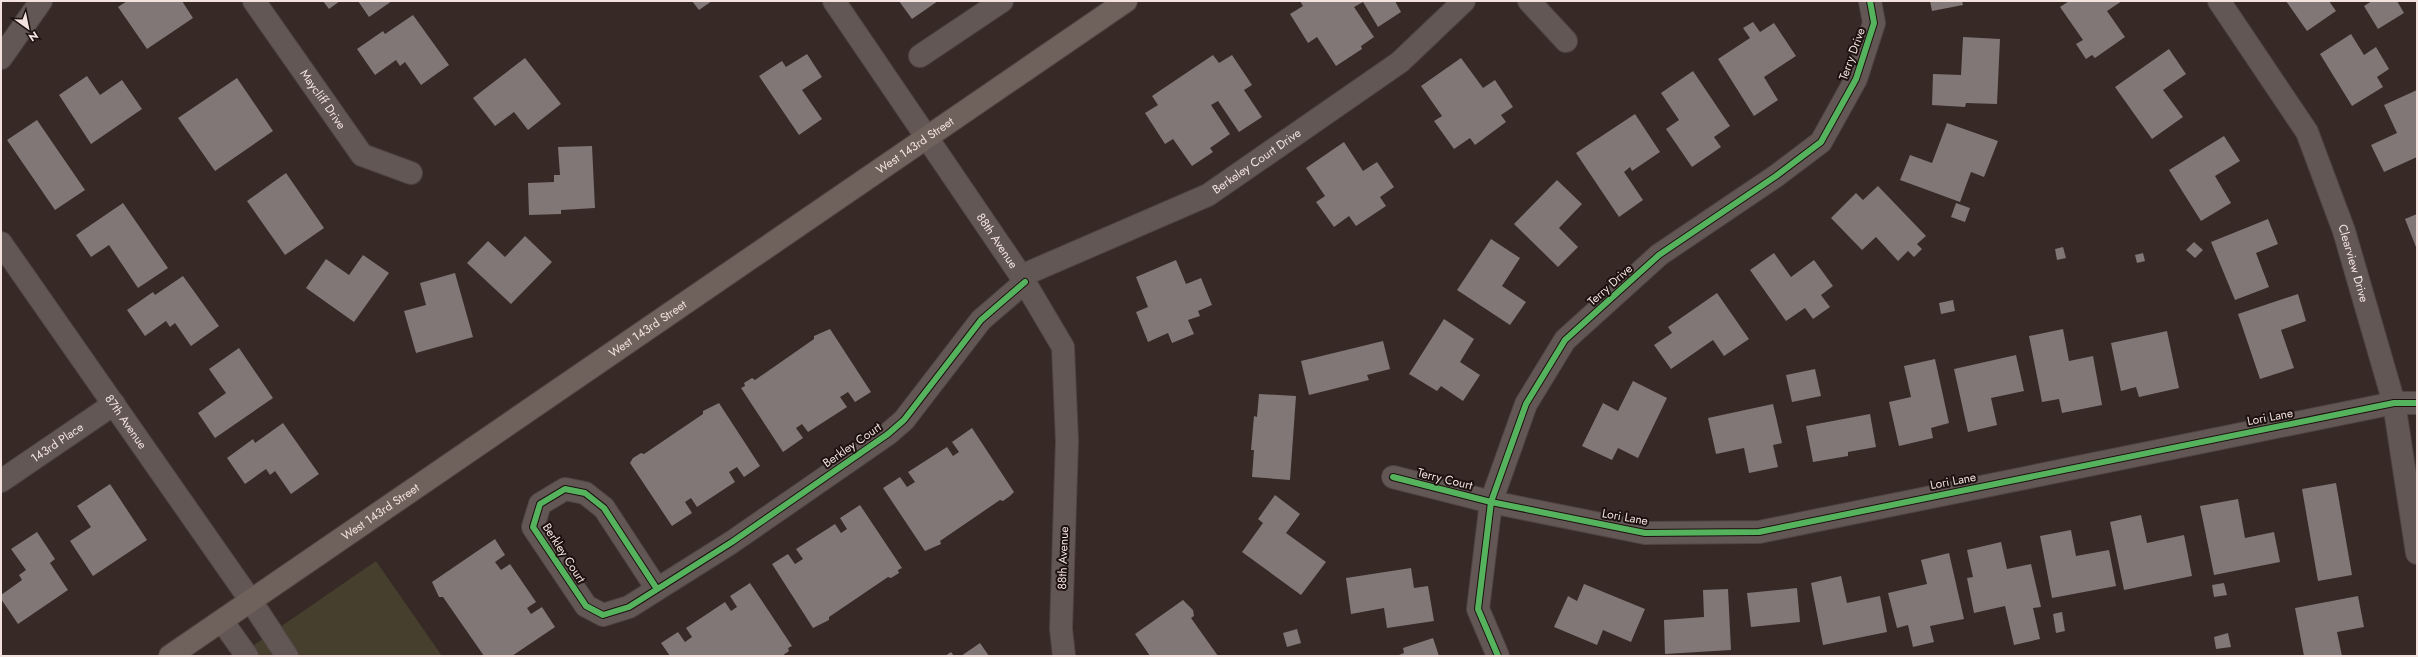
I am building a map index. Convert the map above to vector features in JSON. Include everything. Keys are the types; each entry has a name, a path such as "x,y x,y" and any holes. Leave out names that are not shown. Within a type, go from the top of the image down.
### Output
{"main road":[{"name":"West 143rd Street","path":"170,656 1126,1"}],"street":[{"path":"1,58 41,1"},
{"name":"Maycliff Drive","path":"254,1 362,155 411,173"},
{"name":"88th Avenue","path":"834,1 1023,279 1063,347 1067,441 1061,629 1064,656"},
{"path":"920,56 1002,1"},
{"name":"Berkeley Court Drive","path":"1023,279 1208,195 1400,62 1464,1"},
{"path":"1529,1 1566,41"},
{"name":"Terry Drive","path":"1498,656 1478,608 1491,502 1526,404 1565,340 1659,255 1776,176 1820,142 1856,79 1874,23 1870,1"},
{"name":"Clearview Drive","path":"2219,1 2307,132 2344,231 2394,404 2417,553"},
{"name":"87th Avenue","path":"1,243 251,601 287,656"},
{"name":"Berkley Court","path":"657,589 604,508 585,493 565,489 540,504 533,527 586,606 603,615 630,607 732,542 888,434 904,420 981,320 1023,279"},
{"name":"Lori Lane","path":"1491,502 1645,533 1759,532 2394,404 2417,403"},
{"name":"143rd Place","path":"1,481 114,404"},
{"name":"Terry Court","path":"1393,477 1491,502"},
{"path":"222,621 247,656"}],"shaded area":[{"path":"376,561 442,656 238,656"}],"building":[{"path":"127,1 182,1 193,18 147,49 118,7"},
{"path":"323,1 340,1 329,9"},
{"path":"358,1 392,1 369,17"},
{"path":"692,1 712,1 699,10"},
{"path":"899,1 938,1 912,19"},
{"path":"1300,1 1395,1 1401,12 1378,27 1363,2 1354,7 1374,37 1361,46 1362,49 1336,66 1317,37 1308,43 1290,14 1303,6"},
{"path":"1930,1 1962,1 1963,5 1932,11"},
{"path":"2069,1 2122,1 2107,11 2125,37 2095,58 2092,55 2086,59 2076,44 2083,40 2060,7"},
{"path":"2286,1 2329,1 2336,11 2307,31"},
{"path":"2372,1 2397,1 2404,13 2378,29 2364,6"},
{"path":"413,15 449,65 421,85 405,62 400,66 396,60 375,75 357,49 383,31 385,34"},
{"path":"1753,22 1760,32 1774,23 1796,56 1764,77 1778,100 1754,116 1718,59 1750,38 1743,28"},
{"path":"2351,34 2364,55 2376,47 2389,69 2377,77 2383,87 2352,106 2320,54"},
{"path":"1963,37 2000,39 1997,104 1966,103 1965,107 1932,105 1933,74 1961,75"},
{"path":"2169,49 2186,74 2163,90 2183,117 2152,139 2115,87"},
{"path":"807,54 822,77 802,90 822,119 799,135 759,76 782,61 786,67"},
{"path":"1213,55 1219,63 1232,55 1252,85 1244,90 1262,117 1239,132 1218,101 1211,105 1230,134 1210,148 1213,152 1192,166 1173,139 1165,144 1145,113 1158,105 1152,96"},
{"path":"525,58 561,104 528,130 514,112 495,126 473,98"},
{"path":"1461,58 1483,88 1495,80 1513,107 1501,115 1506,122 1475,145 1470,138 1454,149 1434,121 1442,116 1421,86"},
{"path":"1693,71 1730,126 1714,137 1721,147 1692,167 1666,129 1679,120 1661,93"},
{"path":"87,76 100,95 122,80 142,109 91,144 59,95"},
{"path":"237,78 273,131 215,171 178,118"},
{"path":"2417,90 2417,157 2384,172 2371,145 2397,133 2384,105"},
{"path":"1635,114 1660,152 1632,171 1630,167 1624,172 1643,200 1619,217 1576,153"},
{"path":"37,120 85,190 55,210 7,140"},
{"path":"1947,123 1998,141 1984,177 1971,172 1960,202 1900,180 1910,155 1932,163"},
{"path":"2224,136 2240,161 2215,176 2231,203 2201,221 2169,170"},
{"path":"1344,142 1363,171 1377,162 1394,187 1380,197 1386,206 1356,226 1349,216 1334,227 1316,202 1325,196 1306,168"},
{"path":"592,146 595,208 561,210 561,214 529,215 528,183 554,182 554,175 560,175 558,147"},
{"path":"286,173 324,228 285,255 247,201"},
{"path":"1557,180 1582,204 1559,228 1578,247 1558,267 1514,224"},
{"path":"1878,186 1926,236 1917,244 1922,249 1914,257 1908,251 1898,261 1876,237 1862,250 1831,218 1856,193 1863,200"},
{"path":"123,203 168,268 138,288 109,245 91,257 76,235"},
{"path":"1956,203 1970,208 1965,222 1951,217"},
{"path":"2417,214 2417,247 2416,247 2405,219"},
{"path":"2268,219 2278,244 2256,253 2269,287 2235,300 2211,242"},
{"path":"525,236 552,262 511,304 467,263 488,241 505,257"},
{"path":"1491,239 1520,258 1502,286 1526,302 1510,325 1457,290"},
{"path":"2194,242 2203,250 2195,258 2186,250"},
{"path":"2063,247 2066,258 2057,260 2055,249"},
{"path":"1774,253 1791,277 1814,260 1833,286 1821,295 1830,307 1813,319 1805,308 1786,321 1750,270"},
{"path":"2143,253 2145,261 2137,263 2135,255"},
{"path":"363,255 389,273 354,322 306,288 326,259 349,275"},
{"path":"1176,260 1186,284 1201,278 1212,305 1198,311 1200,316 1188,320 1194,334 1172,343 1168,333 1148,342 1136,312 1148,307 1136,277"},
{"path":"455,273 473,337 416,353 404,311 426,305 420,283"},
{"path":"183,276 219,326 191,346 175,323 170,327 166,321 145,336 127,310 153,292 155,295"},
{"path":"1717,293 1749,339 1724,356 1713,340 1671,369 1654,345 1672,333 1668,327"},
{"path":"2298,294 2306,321 2281,330 2294,368 2260,379 2238,314"},
{"path":"1953,300 1955,311 1941,314 1939,303"},
{"path":"1444,319 1474,339 1460,362 1480,375 1463,401 1441,386 1437,391 1409,374"},
{"path":"830,329 871,392 855,402 848,392 840,397 847,407 808,432 802,424 796,428 803,438 783,452 741,388 745,386 744,383 752,378 755,380 814,339 814,336"},
{"path":"2063,329 2069,361 2093,356 2102,405 2062,413 2059,399 2042,402 2029,336"},
{"path":"2167,331 2179,388 2139,397 2136,387 2121,391 2111,343"},
{"path":"1383,341 1390,369 1367,375 1369,380 1309,395 1301,361"},
{"path":"239,348 273,398 215,438 198,413 226,393 209,369"},
{"path":"2016,355 2024,391 1991,398 1997,425 1968,432 1954,369"},
{"path":"1935,359 1949,423 1931,428 1933,438 1899,446 1889,402 1911,397 1904,366"},
{"path":"1815,369 1821,396 1792,402 1786,375"},
{"path":"1633,381 1667,398 1638,458 1618,448 1612,460 1582,446 1603,403 1618,411"},
{"path":"1259,394 1296,396 1290,480 1252,477 1254,450 1251,450 1254,416 1257,417"},
{"path":"719,403 760,466 744,477 737,467 729,472 735,482 697,507 691,498 685,502 692,513 672,526 630,463 633,458 641,453 644,454 703,414 703,411"},
{"path":"1773,404 1782,443 1773,445 1778,467 1749,473 1744,448 1716,454 1708,418"},
{"path":"1870,414 1876,447 1848,452 1848,456 1813,462 1806,426"},
{"path":"283,423 319,474 291,494 275,471 270,475 266,469 245,484 227,458 253,439 255,443"},
{"path":"972,428 1014,492 1003,501 1000,500 940,541 941,544 925,551 883,488 900,477 907,487 915,482 908,472 947,447 953,456 959,452 952,442"},
{"path":"2336,483 2352,575 2318,581 2302,489"},
{"path":"110,484 147,540 93,576 70,541 91,527 77,506"},
{"path":"1275,495 1300,514 1286,533 1326,562 1301,595 1242,552 1263,523 1258,519"},
{"path":"2238,499 2245,538 2274,532 2280,562 2214,575 2200,506"},
{"path":"860,505 902,568 898,570 899,573 891,578 888,577 829,617 829,620 813,628 772,564 788,554 795,564 803,559 796,549 835,524 841,533 847,529 840,518"},
{"path":"2141,515 2147,543 2184,535 2192,576 2124,590 2110,522"},
{"path":"2071,530 2076,556 2109,550 2116,586 2052,598 2040,536"},
{"path":"37,532 55,559 50,563 68,590 18,624 1,599 1,595 22,580 19,575 26,570 11,549"},
{"path":"495,539 505,555 495,562 501,570 510,564 536,602 527,608 531,614 542,607 555,627 512,656 484,656 443,597 439,597 432,582"},
{"path":"2001,542 2007,569 2031,564 2041,607 2033,608 2040,639 2014,645 2005,606 1974,613 1967,578 1973,577 1967,550"},
{"path":"1949,553 1964,619 1930,626 1934,642 1913,647 1908,625 1897,628 1888,593 1927,584 1921,560"},
{"path":"1411,568 1414,588 1428,586 1434,621 1387,628 1384,608 1351,614 1346,578"},
{"path":"1841,576 1847,603 1880,596 1887,632 1823,645 1811,583"},
{"path":"750,583 792,646 788,648 789,651 782,656 670,656 661,643 678,632 685,642 692,637 686,628 725,602 731,611 737,607 730,596"},
{"path":"2224,583 2227,595 2214,597 2212,585"},
{"path":"1584,584 1645,609 1631,642 1603,630 1597,645 1554,627 1568,596 1577,601"},
{"path":"1797,588 1800,622 1751,627 1747,593"},
{"path":"1728,589 1731,650 1665,654 1664,620 1704,617 1703,590"},
{"path":"2358,596 2364,627 2337,632 2342,656 2304,656 2295,608"},
{"path":"1183,600 1193,610 1194,616 1191,618 1218,656 1150,656 1135,634"},
{"path":"2062,612 2065,631 2056,633 2053,614"},
{"path":"1297,629 1301,643 1287,647 1283,633"},
{"path":"2228,633 2231,647 2216,649 2214,637"},
{"path":"1433,638 1439,656 1396,656 1404,653 1403,648"},
{"path":"980,643 989,656 961,656"},
{"path":"951,652 954,656 945,656"}],"cycle path":[{"path":"1498,656 1478,609 1491,502 1526,404 1565,340 1659,255 1776,176 1821,142 1856,79 1874,23 1870,1"},
{"path":"657,589 604,508 585,493 565,489 540,504 533,527 586,606 603,615 629,607 732,542 888,434 904,420 981,320 1025,282"},
{"path":"1393,477 1491,502 1645,533 1759,532 2394,403 2417,403"}]}
